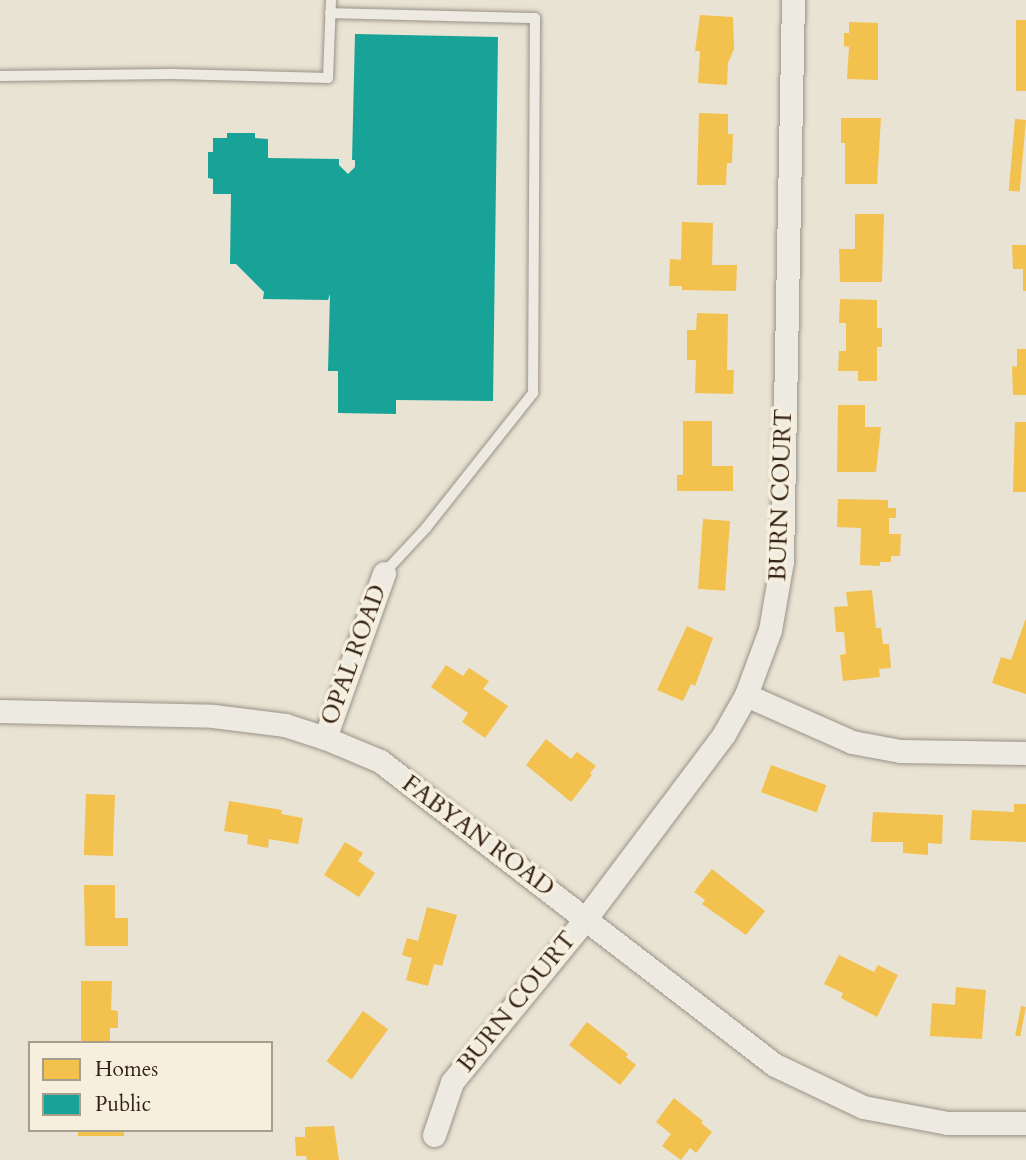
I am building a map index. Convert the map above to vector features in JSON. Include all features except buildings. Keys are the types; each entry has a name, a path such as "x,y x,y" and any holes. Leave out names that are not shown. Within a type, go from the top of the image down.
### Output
{"street":[{"name":"BURN COURT","path":"434,1135 452,1082 586,918 724,734 746,695 770,630 782,561 793,0"},
{"name":"OPAL ROAD","path":"325,738 384,573"},
{"path":"746,695 852,742 900,751 1026,753"},
{"name":"FABYAN ROAD","path":"0,711 213,716 285,725 325,738 380,761 775,1065 863,1107 948,1123 1026,1123"}],"lane":[{"path":"0,76 172,74 328,78 331,0"},
{"path":"330,13 534,18 533,393 426,528 384,573"}]}
